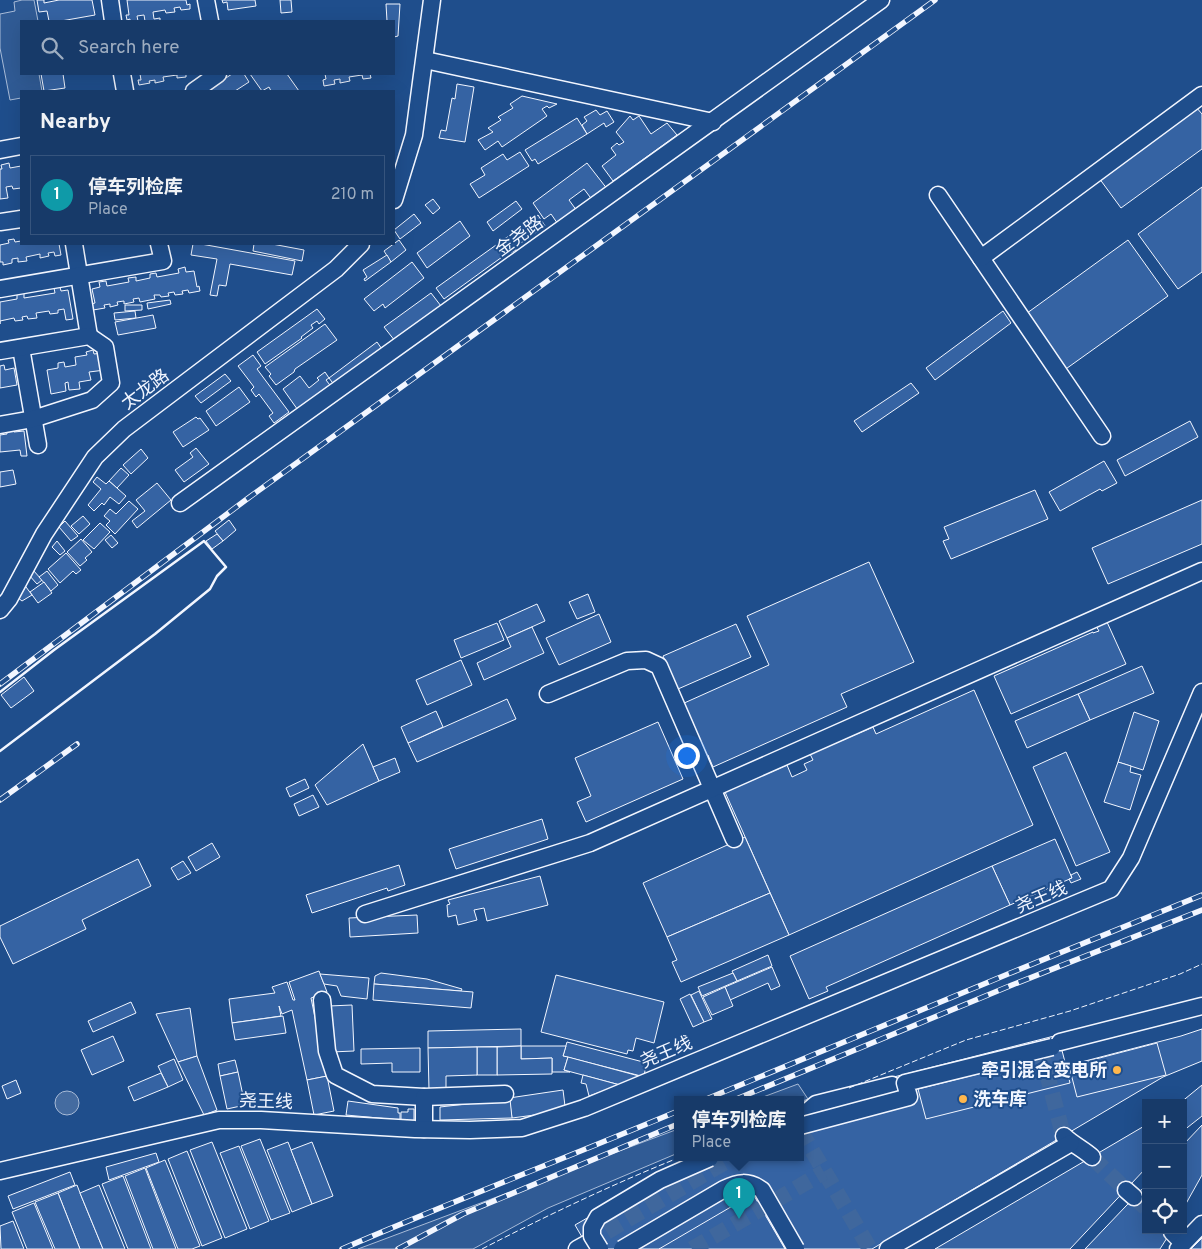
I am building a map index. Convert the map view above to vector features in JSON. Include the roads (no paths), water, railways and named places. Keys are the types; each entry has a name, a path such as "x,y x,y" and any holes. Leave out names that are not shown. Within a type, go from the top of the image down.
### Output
{"street":[{"path":"110,0 113,20"},
{"path":"206,0 210,20"},
{"path":"395,197 414,135 432,0"},
{"name":"金尧路","path":"180,503 881,0"},
{"path":"425,60 713,122"},
{"path":"122,75 125,90"},
{"path":"195,90 217,75"},
{"path":"981,258 1202,95"},
{"path":"0,150 20,146"},
{"path":"938,195 1102,436"},
{"path":"0,222 20,219"},
{"path":"74,245 89,336"},
{"path":"0,289 162,261 160,245"},
{"name":"太龙路","path":"0,610 9,599 44,534 95,457 124,429 336,269 360,245"},
{"path":"0,351 89,336 105,347 111,383 92,400 33,419 0,425"},
{"path":"21,348 38,445"},
{"path":"365,914 590,843 1202,571"},
{"path":"548,694 627,661 646,660 659,666 734,838"},
{"name":"尧王线","path":"0,1171 219,1120 261,1120 470,1130 522,1128 584,1108 1111,890 1131,858 1202,692"},
{"path":"322,1000 327,1051 334,1075 372,1094 424,1096 504,1094"},
{"path":"804,1122 909,1097 905,1082 1056,1045 1202,1006"},
{"path":"804,1119 809,1110 816,1104 892,1085"},
{"path":"424,1096 424,1129"},
{"path":"888,1249 1068,1139 1092,1157"},
{"path":"588,1247 592,1236 592,1228 598,1217 660,1180 703,1161"},
{"path":"622,1249 724,1189 736,1183 746,1182 762,1190 796,1249"},
{"path":"1178,1241 1202,1224"}],"tunnel":[{"path":"1040,1047 1064,1136"},
{"path":"804,1137 870,1249"},
{"path":"1092,1157 1126,1190"},
{"path":"586,1244 727,1161"},
{"path":"692,1249 824,1172"},
{"path":"1134,1197 1142,1204"}],"railway":[{"path":"0,684 247,499 935,0"},
{"path":"0,800 77,744"},
{"path":"714,1096 1202,895"},
{"path":"744,1096 1012,985 1202,910"},
{"path":"342,1249 674,1113"},
{"path":"398,1249 463,1214 674,1126"}],"place":[{"name":"牵引混合变电所","path":"1117,1070"},
{"name":"洗车库","path":"963,1099"},
{"name":"停车列检库","path":"739,1219"}]}
